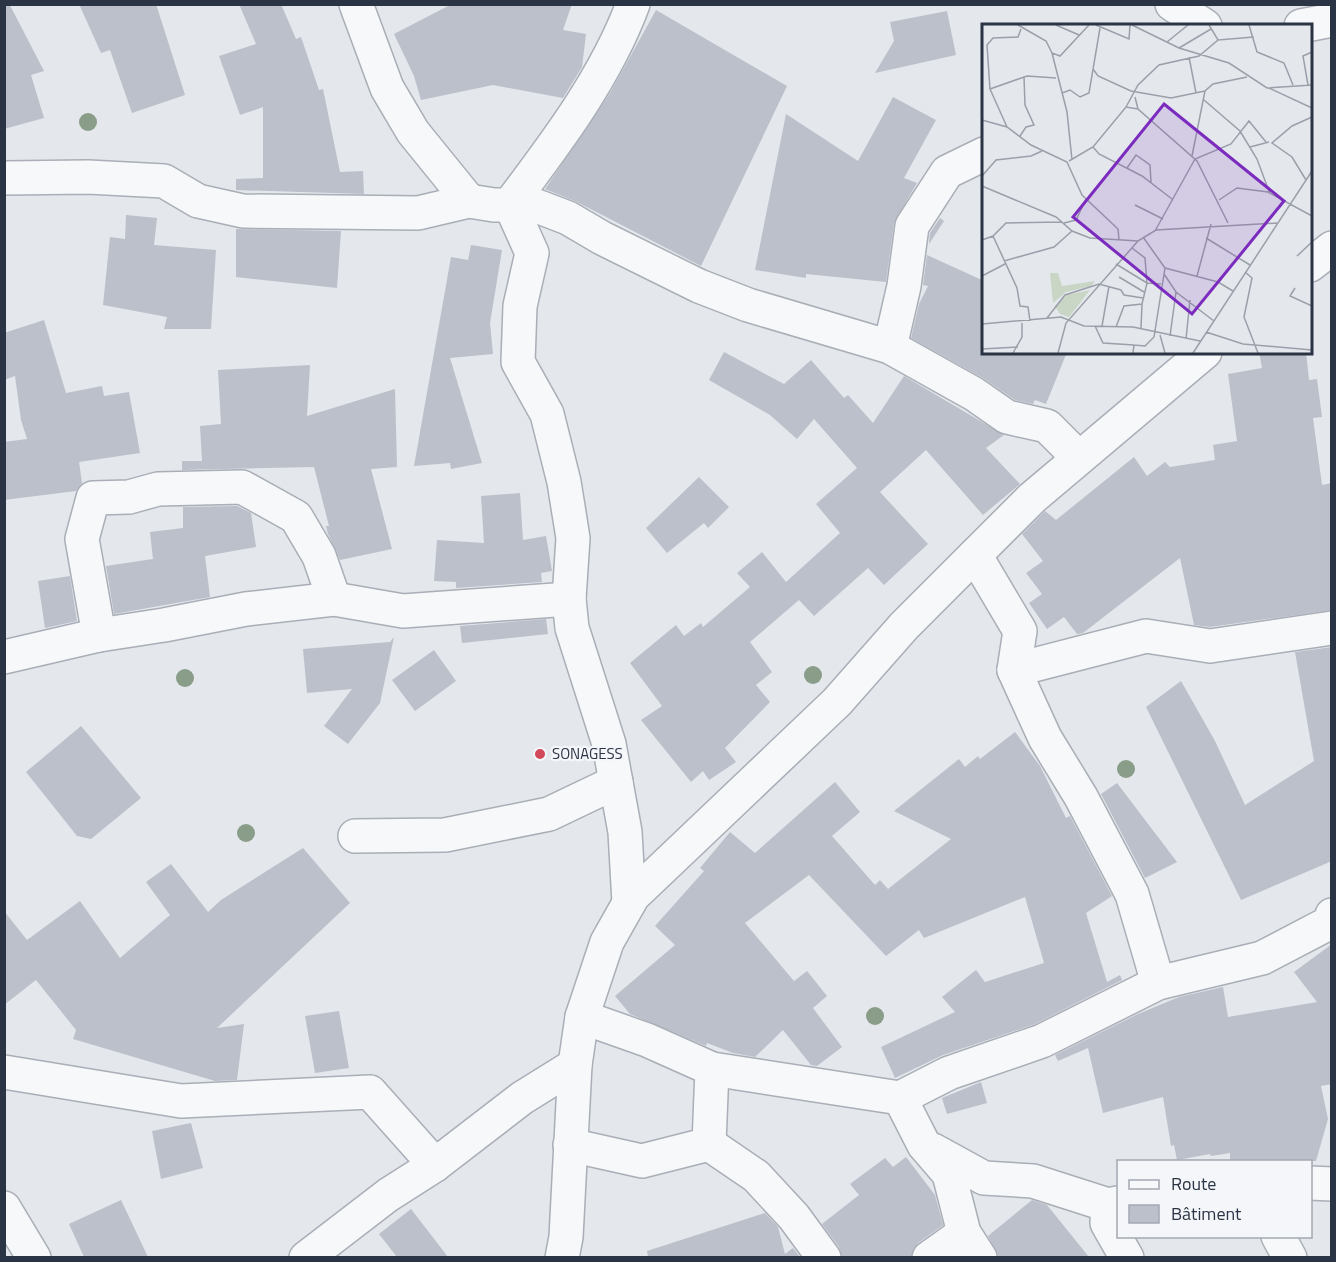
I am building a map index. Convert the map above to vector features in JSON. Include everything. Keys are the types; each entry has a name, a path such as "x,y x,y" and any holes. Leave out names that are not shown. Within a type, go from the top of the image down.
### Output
{"street":[{"path":"357,4 387,88 413,132 469,201"},
{"path":"510,204 551,149 587,94 633,4"},
{"path":"1172,4 1202,24"},
{"path":"1311,24 1332,20"},
{"path":"890,347 903,286 912,226 947,172 982,155"},
{"path":"4,178 88,177 164,181 198,201 243,211 418,213 469,201 494,205 534,205 568,218 602,238 699,286 748,306 850,333 890,347 974,394 1007,417 1047,426 1078,457"},
{"path":"510,204 532,253 520,306 518,362 547,414 564,482 573,538 569,599 572,628 609,744 625,832 629,903"},
{"path":"1312,264 1332,249"},
{"path":"562,1257 566,1237 575,1065 582,1017 607,942 629,903 690,840 763,775 837,702 904,626 975,555 1078,457 1203,354"},
{"path":"99,635 82,539 93,498 129,497 158,489 242,487 296,517 319,556 334,599"},
{"path":"975,555 1020,631 1014,670 1045,738 1081,797 1132,894 1158,983"},
{"path":"4,657 99,635 164,626 246,609 334,599 403,611 569,599"},
{"path":"1014,670 1146,636 1210,646 1332,628"},
{"path":"355,836 445,835 549,814 616,782"},
{"path":"582,1017 647,1040 712,1069 900,1098 949,1073 1042,1041 1158,983 1262,958 1330,922 1332,915"},
{"path":"306,1257 388,1195 435,1165 522,1098 575,1065"},
{"path":"710,1144 712,1069"},
{"path":"4,1072 181,1101 370,1092 435,1165"},
{"path":"900,1098 924,1145 949,1174 972,1245 929,1257"},
{"path":"570,1145 642,1161 710,1144 756,1176 794,1217 824,1257"},
{"path":"924,1145 984,1178 1033,1181 1113,1204 1107,1223 1127,1257"},
{"path":"1312,1183 1332,1184"},
{"path":"4,1208 34,1257"},
{"path":"1279,1238 1290,1257"}],"building":[{"path":"4,4 9,4 44,71 31,75 44,118 4,129"},
{"path":"79,4 156,4 185,95 132,113 110,50 101,53"},
{"path":"239,4 281,4 296,39 301,37 319,90 323,89 340,172 363,171 364,194 236,190 236,179 263,178 263,107 240,115 219,56 256,44"},
{"path":"452,4 572,4 563,30 586,34 582,67 563,98 493,85 421,100 414,76 394,34"},
{"path":"656,10 787,86 701,266 577,202 545,189 610,93"},
{"path":"947,11 956,55 875,73 894,41 890,22"},
{"path":"893,97 936,120 904,178 917,183 894,223 886,282 806,274 806,278 755,270 786,114 858,161"},
{"path":"126,215 157,218 154,245 216,250 211,329 164,329 167,317 103,305 110,237 125,239"},
{"path":"940,218 944,221 929,244 930,233"},
{"path":"236,229 341,231 337,288 236,277"},
{"path":"471,245 502,250 490,323 493,354 450,358 482,463 451,469 450,463 414,466 451,257 468,260"},
{"path":"927,255 982,280 982,354 1066,354 1046,404 1035,400 1033,404 1015,400 983,378 911,338 919,304 928,286 923,285"},
{"path":"44,320 66,393 102,386 104,396 129,392 140,453 79,462 82,483 76,491 4,500 4,442 27,439 21,420 15,376 4,380 4,333"},
{"path":"724,352 784,384 811,360 844,398 848,395 873,423 904,376 1004,435 986,448 1020,484 983,515 926,450 880,492 928,544 884,585 868,568 814,616 799,600 750,642 772,672 756,685 770,702 725,748 736,762 709,780 703,771 691,782 641,720 662,706 630,663 676,625 684,636 701,623 703,627 750,587 737,573 762,552 786,582 840,533 816,504 857,468 814,419 797,439 770,415 709,380"},
{"path":"1259,354 1306,354 1309,380 1317,379 1322,417 1313,418 1322,485 1332,483 1332,610 1210,627 1194,625 1180,558 1083,633 1077,634 1064,617 1047,629 1029,603 1042,594 1026,573 1043,561 1022,534 1045,511 1056,520 1134,457 1147,476 1165,462 1170,467 1215,460 1213,445 1237,441 1228,374 1262,368"},
{"path":"310,365 307,416 395,389 397,467 371,469 392,549 340,560 328,534 326,526 329,526 314,467 182,470 182,461 202,461 200,426 221,424 218,370"},
{"path":"699,477 729,507 708,528 704,523 667,553 646,528"},
{"path":"520,493 523,540 546,536 552,571 541,573 542,582 456,588 456,582 434,581 437,540 484,543 481,496"},
{"path":"237,506 251,513 256,547 205,556 210,597 114,614 106,566 153,559 150,532 183,528 183,507"},
{"path":"70,576 77,621 45,628 38,581"},
{"path":"546,619 548,634 462,643 460,626"},
{"path":"394,637 380,703 348,744 324,726 352,689 307,693 303,649 390,642"},
{"path":"1332,647 1332,861 1241,900 1146,707 1181,681 1215,741 1245,805 1314,761 1295,652"},
{"path":"434,650 456,681 415,711 392,680"},
{"path":"81,726 141,798 91,839 77,836 26,772"},
{"path":"1015,732 1040,766 1066,818 1070,816 1112,896 1086,913 1107,982 1120,975 1122,980 1035,1024 943,1055 895,1078 881,1047 955,1012 942,997 976,970 985,982 1044,963 1025,897 924,938 919,930 886,956 809,875 745,923 794,981 807,971 827,996 813,1008 842,1047 817,1066 811,1065 783,1030 755,1057 733,1053 707,1043 706,1046 630,1014 615,996 675,945 655,926 704,871 700,868 730,832 755,853 835,782 860,812 832,836 875,885 880,880 888,889 951,839 894,811 959,759 965,767 978,756 980,759"},
{"path":"1117,783 1177,862 1145,878 1101,794"},
{"path":"303,848 350,903 217,1028 244,1024 237,1080 215,1081 73,1039 76,1030 36,980 4,1005 4,911 27,940 80,901 120,958 170,915 146,882 171,864 208,912 221,900"},
{"path":"1332,944 1332,1084 1321,1086 1328,1119 1316,1161 1230,1160 1230,1153 1177,1160 1174,1145 1171,1146 1163,1097 1103,1113 1088,1048 1058,1061 1055,1055 1138,1014 1179,997 1223,987 1228,1017 1317,1002 1294,972"},
{"path":"339,1011 349,1068 315,1073 305,1016"},
{"path":"981,1082 987,1103 947,1114 942,1098"},
{"path":"191,1123 203,1168 161,1179 152,1131"},
{"path":"906,1157 935,1195 943,1225 918,1243 911,1257 842,1257 839,1247 822,1224 859,1195 850,1184 885,1158 893,1167"},
{"path":"121,1200 148,1257 84,1257 69,1224"},
{"path":"1032,1200 1047,1205 1089,1257 999,1257 988,1236"},
{"path":"411,1209 448,1257 397,1257 379,1234"},
{"path":"765,1213 778,1227 785,1254 793,1248 800,1257 648,1257 647,1251"}],"place":[{"name":"SONAGESS","path":"540,754"}]}
